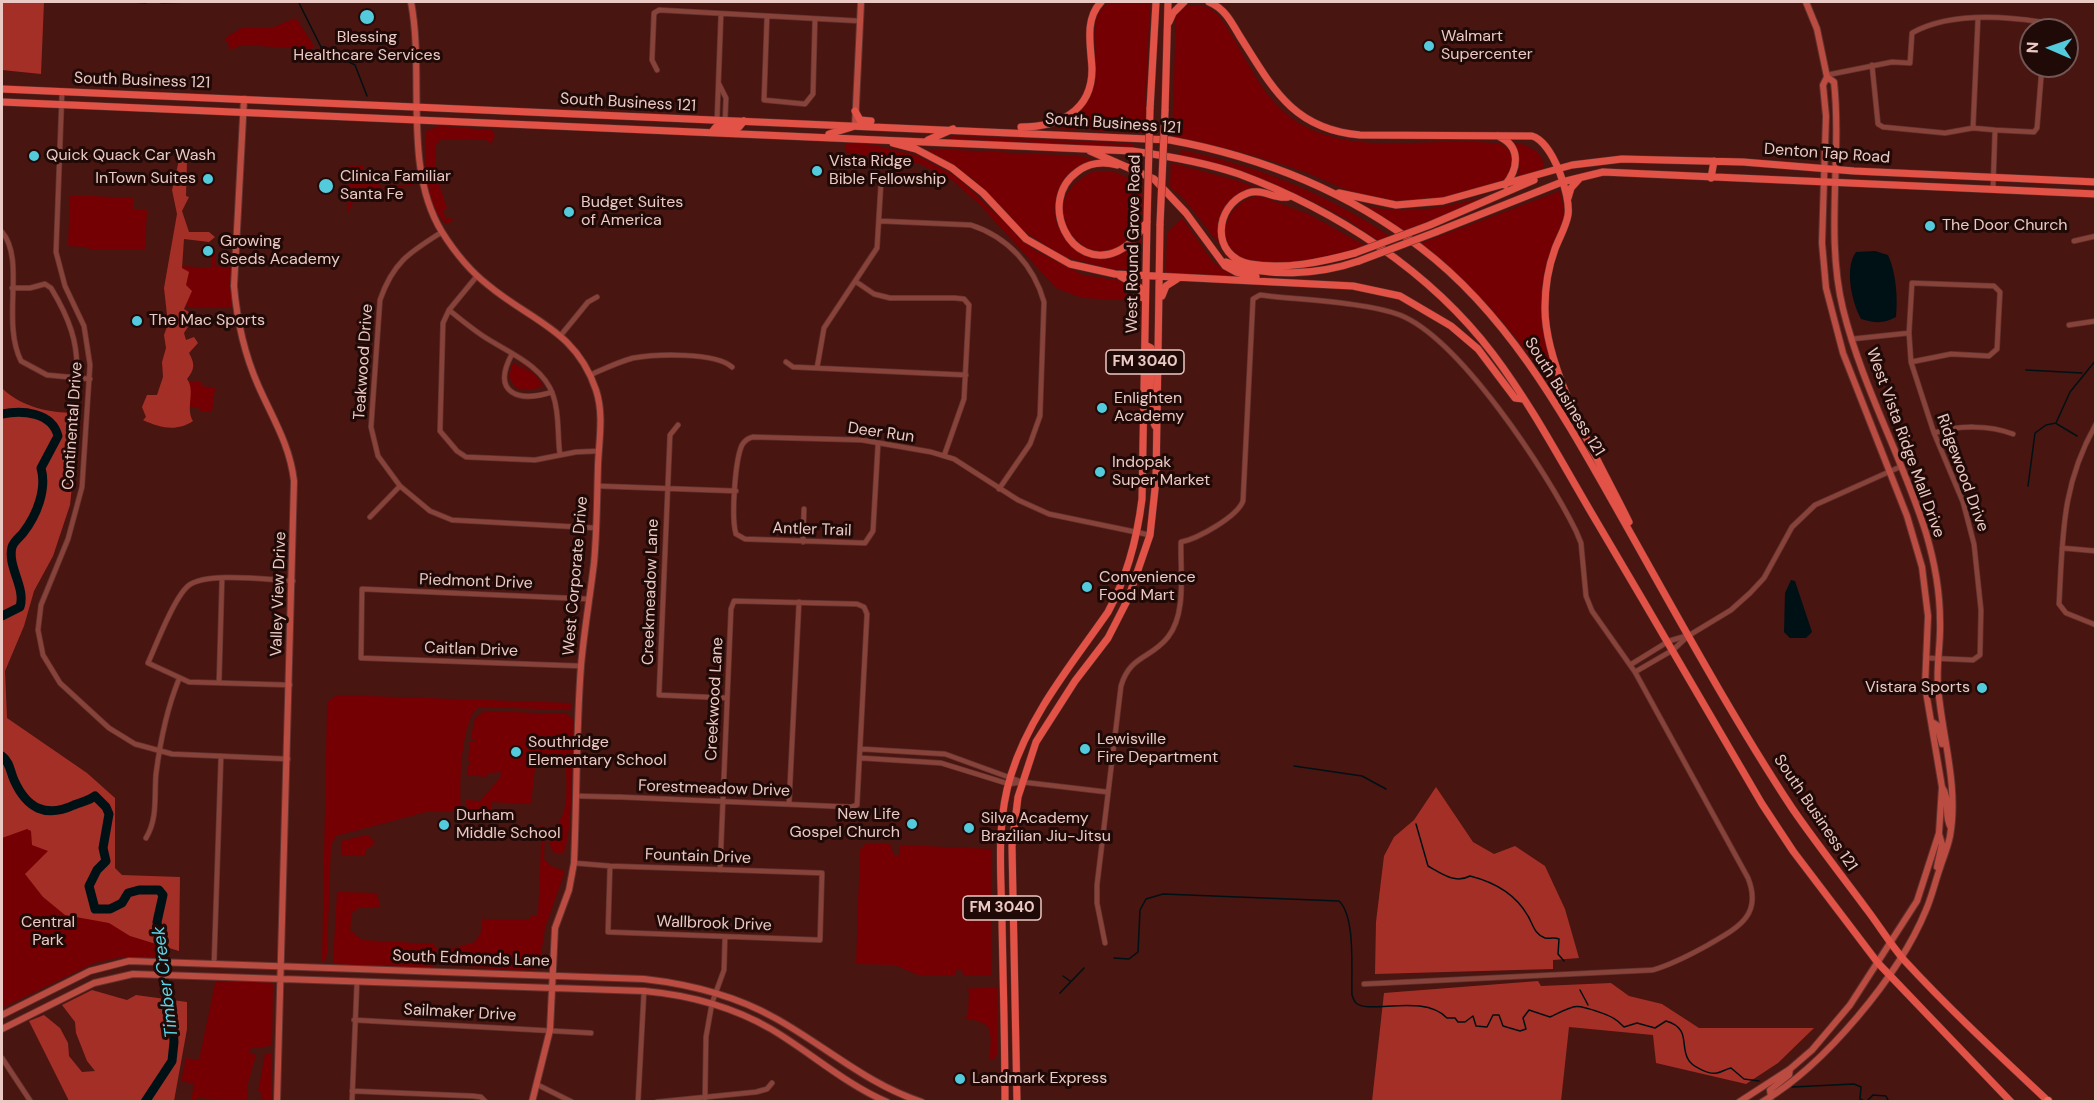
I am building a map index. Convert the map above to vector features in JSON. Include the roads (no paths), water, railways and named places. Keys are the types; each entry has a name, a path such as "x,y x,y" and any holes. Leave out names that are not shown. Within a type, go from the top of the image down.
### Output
{"main road":[{"name":"West Corporate Drive","path":"411,2 418,56 418,120 424,183 430,207 442,232 477,276 502,296 561,335 573,347 590,375 600,415 596,528 581,666 574,863 569,890 555,928 550,1030 538,1085 532,1101"},
{"path":"821,137 855,126 861,2"},
{"path":"926,141 952,129 1046,127 1066,118 1081,103 1090,82 1090,26 1096,7 1101,2"},
{"name":"West Round Grove Road","path":"1005,1101 1005,1013 1000,860 1002,818 1009,784 1041,708 1118,593 1138,532 1142,499 1150,109 1156,2"},
{"name":"FM 3040","path":"1167,34 1168,2"},
{"path":"1167,34 1173,13 1184,2"},
{"path":"1209,2 1224,11 1277,94 1312,124 1334,131 1360,135 1496,135 1539,138 1549,151 1568,198"},
{"path":"1806,2 1817,29 1827,76"},
{"name":"West Round Grove Road","path":"1017,1101 1012,846 1022,782 1042,732 1108,638 1128,599 1150,535 1156,480 1160,224 1167,34"},
{"name":"West Vista Ridge Mall Drive","path":"1892,942 1917,901 1939,833 1942,787 1925,687 1928,616 1922,567 1916,541 1838,337 1824,269 1822,243 1826,116 1823,85 1827,76 1834,82 1836,108 1837,277 1851,339 1902,466 1927,536 1940,620 1937,684 1952,795 1951,828 1926,912 1900,956"},
{"name":"South Business 121","path":"2,89 1170,140 1240,156 1333,191 1420,247 1461,285 1513,341 1540,378 1688,636 1793,809 1900,956 1983,1041 2048,1101"},
{"name":"Valley View Drive","path":"244,99 234,286 237,313 249,362 283,437 292,466 293,581 277,1101"},
{"name":"South Business 121","path":"2,102 1132,151 1188,160 1238,174 1291,196 1374,243 1446,300 1492,352 1523,399 1669,641 1774,822 1878,963 2011,1101"},
{"path":"855,111 860,120 875,122 880,126"},
{"path":"562,113 562,125"},
{"path":"712,132 716,127 739,127 744,121"},
{"path":"1496,135 1511,145 1517,163 1513,175 1504,186"},
{"path":"870,139 930,155 966,177 1030,242 1070,264 1115,274 1307,283 1380,290 1420,306 1451,326 1478,349 1515,398 1523,399"},
{"path":"1082,148 1145,174 1161,185 1186,213 1218,259 1236,272 1267,278 1299,279 1307,283"},
{"path":"1549,151 1570,166"},
{"name":"Denton Tap Road","path":"1539,177 1570,166 1622,159 1714,161 2096,182"},
{"path":"1712,178 1714,161"},
{"path":"1145,174 1113,164 1099,163 1082,168 1065,185 1058,201 1058,212 1062,228 1074,244 1094,253 1108,254 1123,248 1147,221"},
{"name":"Denton Tap Road","path":"1218,259 1248,270 1282,272 1328,270 1359,261 1562,182 1582,176 1619,172 1712,178 1824,181 1842,185 2096,194"},
{"path":"1582,176 1571,188 1568,198 1568,219 1555,248 1545,289 1545,322 1558,374 1650,568"},
{"path":"1333,191 1368,201 1396,205 1418,204 1452,200 1539,177"},
{"path":"1291,196 1284,198 1264,191 1251,192 1228,206 1221,227 1225,245 1233,256 1250,264 1281,265 1325,261 1430,225 1539,177"},
{"path":"1115,274 1139,287 1145,314"},
{"path":"1159,314 1166,286 1181,277"},
{"path":"1838,337 1851,339"},
{"path":"1145,345 1151,348 1150,411 1157,431"},
{"path":"1932,722 1937,725 1947,753"},
{"path":"1942,787 1947,794 1946,818 1951,828"},
{"path":"1932,892 1942,844 1939,833"},
{"path":"1739,1101 1790,1069 1812,1050 1850,1005 1892,942"},
{"path":"1762,1101 1771,1097 1813,1065 1836,1043 1900,956"},
{"name":"South Edmonds Lane","path":"2,1015 90,971 112,963 144,961 660,981 686,985 768,1015 901,1098 922,1101"},
{"path":"441,984 442,971"},
{"name":"South Edmonds Lane","path":"2,1029 103,980 125,974 644,991 712,1003 771,1029 852,1083 887,1101"},
{"path":"813,1056 820,1046"},
{"path":"1771,1097 1770,1090 1790,1075 1790,1069"}],"street":[{"path":"657,70 652,60 654,14 659,10 860,21"},
{"path":"721,14 718,82 726,98 721,120"},
{"path":"767,16 764,100 806,104 813,94 815,19"},
{"path":"1827,76 1872,65 1910,63 1912,33 1918,30 1958,20 1978,18 2019,21"},
{"path":"1973,128 1978,18"},
{"path":"1872,65 1876,84 1878,124 1883,127 1945,133 1973,128 2034,132 2037,128 2041,78"},
{"name":"Continental Drive","path":"62,92 56,252 63,280 85,332 90,358 90,379 86,460 79,500 64,550 41,606 38,624 40,645 54,676 109,728 130,742 160,752 288,759"},
{"path":"1993,189 1995,130"},
{"path":"817,368 824,328 877,248 881,183 888,173"},
{"path":"880,221 971,225 986,230 999,238 1028,265 1040,288 1044,302 1040,416 1030,444 999,489"},
{"path":"2,232 8,239 12,255 11,330 21,361 47,375 90,379"},
{"name":"Teakwood Drive","path":"442,232 398,263 386,282 380,300 371,427 378,456 400,486 430,511 452,520 596,528"},
{"path":"2074,241 2096,236"},
{"path":"477,276 449,310 443,324 438,422 440,431 447,441 466,457 535,460 599,451"},
{"path":"855,281 883,297 955,298 964,299 969,306 964,399 944,456"},
{"name":"Ridgewood Drive","path":"1911,362 1951,354 1989,356 1997,349 2000,292 1994,286 1912,283 1909,333 1911,362 1934,433 1963,502 1974,544 1981,610 1980,655 1973,660 1927,658"},
{"path":"12,288 30,288 45,284 51,288 70,322 76,342 76,378"},
{"path":"1105,943 1097,903 1097,885 1107,792 1124,676 1137,659 1168,637 1177,618 1181,542 1230,517 1239,510 1243,501 1253,300 1260,295 1394,313 1415,322 1439,339 1516,433 1573,524 1581,543 1588,604 1635,672 1748,878 1753,897 1743,922 1683,959 1644,971 1364,984"},
{"path":"561,335 588,302 597,297"},
{"path":"449,310 544,378 558,410 560,455"},
{"path":"2069,325 2096,321"},
{"path":"1851,339 1909,333"},
{"path":"512,354 504,375 505,385 510,392 525,398 552,392"},
{"path":"590,375 634,358 662,356 724,360 732,367"},
{"path":"786,362 793,367 966,375"},
{"path":"2096,424 2079,456 2065,505 2059,604 2061,610 2096,625"},
{"name":"Creekmeadow Lane","path":"678,425 670,435 659,695 728,698"},
{"path":"1934,433 1960,428 1999,429 2013,434"},
{"name":"Deer Run","path":"736,491 741,450 748,438 862,440 944,456 970,468 999,489 1056,517 1150,535"},
{"name":"Antler Trail","path":"736,491 735,530 738,536 745,539 860,544 869,541 873,531 878,444"},
{"path":"1635,672 1673,650 1688,636 1731,610 1750,593 1764,578 1792,527 1802,515 1829,497 1902,466"},
{"path":"370,517 400,486"},
{"path":"598,486 736,491"},
{"path":"803,542 804,509"},
{"path":"2062,548 2096,551"},
{"path":"290,685 219,683 179,679 148,663 186,587 200,579 293,581"},
{"path":"219,683 222,579"},
{"name":"Piedmont Drive","path":"361,658 362,589 589,599"},
{"name":"Creekwood Lane","path":"720,870 731,609 734,601 799,602"},
{"path":"789,804 799,602 857,604 864,607 867,614 861,758 941,763 1009,784 1022,782 1107,792"},
{"path":"1630,665 1669,641 1688,636"},
{"name":"Caitlan Drive","path":"361,658 581,666"},
{"path":"146,838 154,822 156,774 170,703 179,679"},
{"path":"862,749 945,754 1011,776 1022,782"},
{"path":"214,964 221,756"},
{"name":"Forestmeadow Drive","path":"577,796 851,807 859,803 861,758"},
{"name":"Fountain Drive","path":"574,863 822,873 820,940"},
{"name":"Wallbrook Drive","path":"610,866 608,932 820,940"},
{"path":"705,1098 706,1037 712,1003 724,970 725,938"},
{"path":"352,1101 357,981"},
{"path":"638,1101 644,991"},
{"name":"Sailmaker Drive","path":"354,1020 591,1033"},
{"path":"2,1058 4,1065 31,1101"},
{"path":"657,1101 756,1092 767,1089 772,1083"},
{"path":"538,1085 572,1101"},
{"path":"352,1091 473,1096 481,1097 486,1101"}],"waterway":[{"path":"113,2 124,2"},
{"path":"132,2 146,3"},
{"path":"161,3 190,2"},
{"path":"299,3 322,49 355,65 367,96"},
{"path":"2028,486 2035,433 2046,425 2056,423 2070,392 2096,360"},
{"path":"2026,370 2082,373"},
{"name":"Timber Creek","path":"2,414 18,412 43,417 55,428 58,436 41,468 43,484 40,502 28,526 12,547 12,562 21,592 20,607 2,616"},
{"path":"2057,424 2077,436"},
{"name":"Timber Creek","path":"2,756 19,790 31,804 38,808 55,811 95,796 106,807 109,814 103,848 106,861 97,870 89,886 95,909 110,909 122,903 128,893 139,890 159,890 163,895 157,922 162,955 161,969 172,1010 174,1042 172,1061 145,1102"},
{"path":"1294,766 1362,776 1386,789"},
{"path":"1416,824 1428,866 1449,877 1459,879 1470,876 1503,890 1523,908 1538,934 1545,938 1559,939 1558,954 1564,961"},
{"path":"1114,958 1129,959 1138,952 1140,910 1146,899 1163,894 1339,901 1348,919 1352,959 1352,995 1356,1003 1372,1007 1411,1005 1424,1007 1437,1011 1447,1018 1455,1018 1458,1022 1465,1022 1473,1016 1476,1026 1487,1027 1493,1015 1499,1015 1503,1026 1520,1031 1526,1029 1523,1018 1529,1010 1550,1017 1579,1006 1615,1019 1624,1027 1637,1023 1655,1028 1666,1021 1679,1028 1688,1059 1696,1067 1714,1073 1731,1068 1744,1079 1759,1081"},
{"path":"1060,993 1084,968"},
{"path":"1063,976 1070,981"},
{"path":"1580,990 1588,1005"},
{"path":"1792,1087 1854,1084 1861,1087 1860,1099 1866,1102 1873,1095 1886,1096 1889,1102"}],"place":[{"name":"Blessing Healthcare Services","path":"367,17"},
{"name":"Walmart Supercenter","path":"1429,46"},
{"name":"Quick Quack Car Wash","path":"34,156"},
{"name":"Vista Ridge Bible Fellowship","path":"817,171"},
{"name":"InTown Suites","path":"208,179"},
{"name":"Clinica Familiar Santa Fe","path":"326,186"},
{"name":"Budget Suites of America","path":"569,212"},
{"name":"The Door Church","path":"1930,226"},
{"name":"Growing Seeds Academy","path":"208,251"},
{"name":"The Mac Sports","path":"137,321"},
{"name":"Enlighten Academy","path":"1102,408"},
{"name":"Indopak Super Market","path":"1100,472"},
{"name":"Convenience Food Mart","path":"1087,587"},
{"name":"Vistara Sports","path":"1982,688"},
{"name":"Lewisville Fire Department","path":"1085,749"},
{"name":"Southridge Elementary School","path":"516,752"},
{"name":"New Life Gospel Church","path":"912,824"},
{"name":"Durham Middle School","path":"444,825"},
{"name":"Silva Academy Brazilian Jiu-Jitsu","path":"969,828"},
{"name":"Landmark Express","path":"960,1079"}],"park label":[{"name":"Central Park","path":"48,932"}]}
